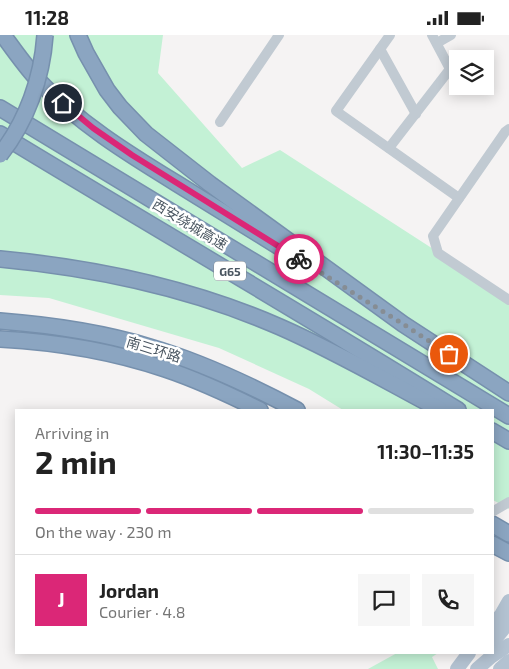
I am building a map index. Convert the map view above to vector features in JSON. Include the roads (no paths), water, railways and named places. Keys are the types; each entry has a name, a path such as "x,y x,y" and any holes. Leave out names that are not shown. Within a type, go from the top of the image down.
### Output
{"highway":[{"path":"3,35 39,81 76,115 111,141 140,161 403,324 509,393"},
{"path":"0,155 18,128 35,90 45,35"},
{"path":"78,35 107,91 146,135 210,184 403,324"},
{"name":"西安绕城高速","path":"0,109 509,416"},
{"name":"西安绕城高速","path":"0,134 115,204 201,253 456,409"},
{"path":"0,259 113,275 173,289 214,302 249,314 338,354 439,409"},
{"name":"南三环路","path":"0,321 67,328 150,347 229,377 296,409"},
{"name":"南三环路","path":"0,339 79,347 142,362 208,386 258,409"},
{"path":"494,432 509,441"},
{"path":"494,438 509,445"},
{"path":"494,525 509,534"}],"main road":[{"path":"499,548 509,561"},
{"path":"494,623 509,601"},
{"path":"494,640 509,621"},
{"path":"494,654 509,645"},
{"path":"457,669 468,654"},
{"path":"473,669 483,654"},
{"path":"477,669 494,654"},
{"path":"500,669 509,661"}],"street":[{"path":"390,35 336,111 459,198"},
{"path":"389,148 450,69 434,39 451,35"},
{"path":"220,122 275,36"},
{"path":"380,49 416,114"},
{"path":"509,129 505,132 433,236 438,253 509,300"},
{"path":"494,511 509,502"}]}
